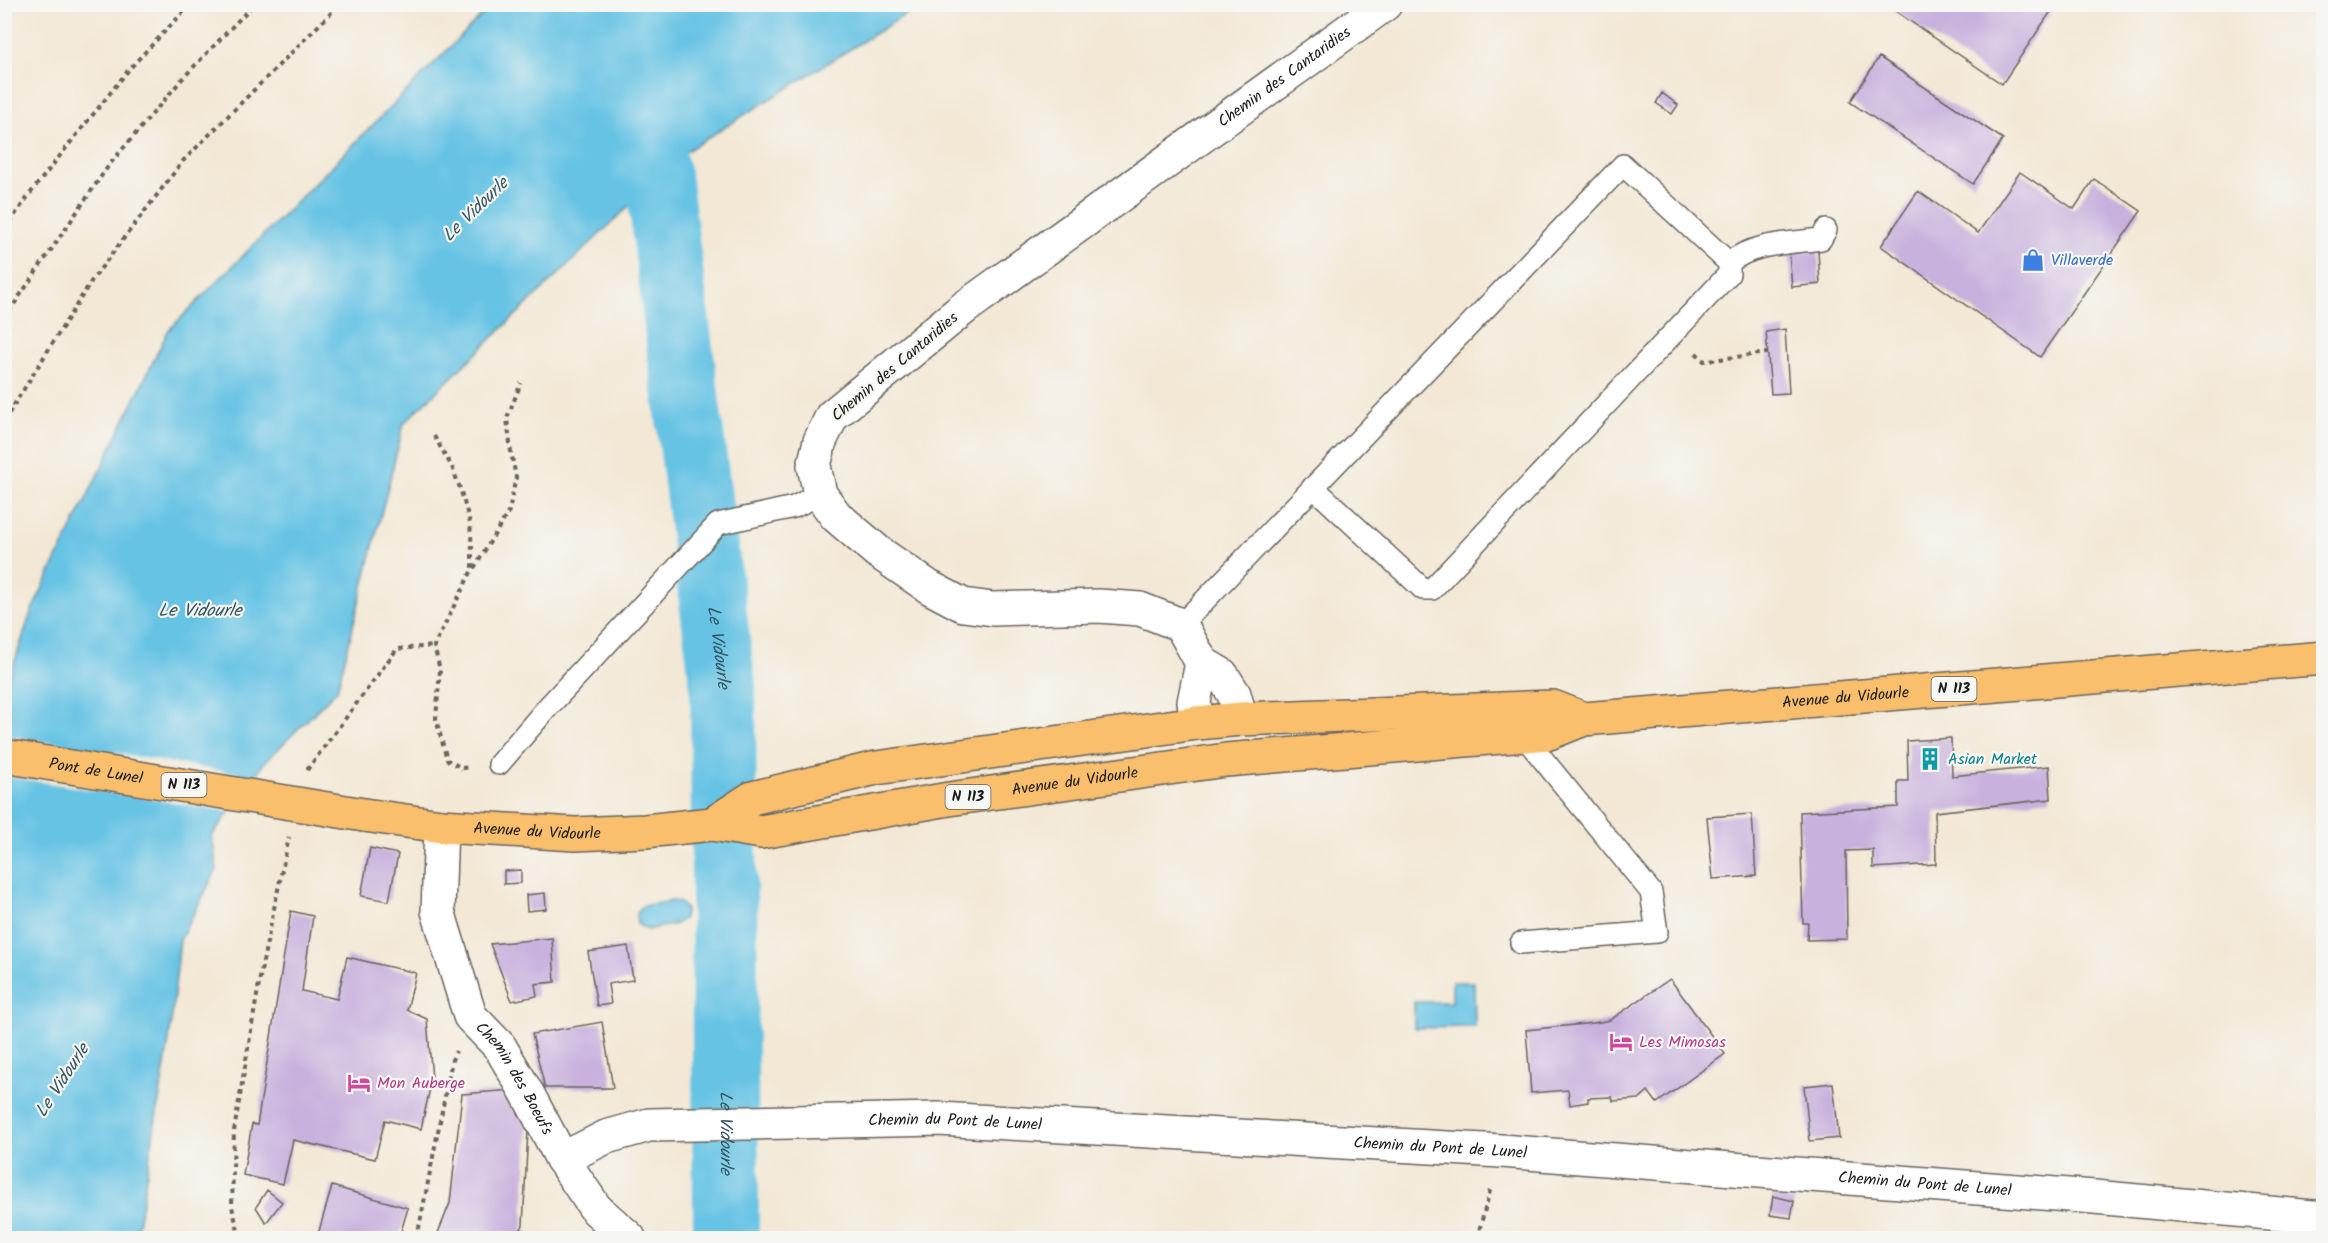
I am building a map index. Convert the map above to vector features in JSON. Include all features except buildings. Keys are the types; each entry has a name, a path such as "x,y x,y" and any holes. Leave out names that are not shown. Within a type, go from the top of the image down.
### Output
{"main road":[{"name":"Avenue du Vidourle","path":"364,814 441,826 574,834 645,831 711,824 761,832 950,799 1226,760 1550,734 1584,719 2324,658"},
{"name":"Avenue du Vidourle","path":"711,824 752,798 876,768 1197,723 1241,719 1553,707 1584,719"},
{"path":"1226,760 1241,719"},
{"path":"1197,723 1226,760"},
{"name":"Pont de Lunel","path":"4,756 364,814"}],"street":[{"name":"Chemin des Cantaridies","path":"1181,625 1140,609 1099,606 993,609 963,605 929,587 878,552 836,516 820,494 814,466 820,441 832,416 964,308 1385,4"},
{"path":"1181,625 1202,663 1222,675 1234,694 1241,719"},
{"path":"1197,723 1194,702 1202,663"},
{"name":"Chemin des Boeufs","path":"441,826 438,911 470,1016 500,1047 562,1159 596,1209 629,1239"},
{"name":"Chemin du Pont de Lunel","path":"562,1159 606,1137 649,1125 939,1119 1501,1151 2094,1197 2324,1218"}],"lane":[{"path":"1181,625 1313,487 1623,165 1729,263 1729,274 1432,589 1423,589 1313,487"},
{"path":"1729,263 1739,255 1750,252 1821,239 1827,230"},
{"path":"499,764 718,524 794,507 820,494"},
{"path":"1521,943 1657,933 1651,892 1523,735"}],"path":[{"path":"4,230 35,187 131,67 191,4"},
{"path":"4,319 109,165 183,78 254,4"},
{"path":"4,421 92,280 183,161 340,4"},
{"path":"1674,333 1704,361 1767,353"},
{"path":"499,764 462,768 447,760 440,741 436,719 440,669 434,646 472,570 509,511 516,477 507,418 521,383"},
{"path":"434,436 452,467 470,523 472,570"},
{"path":"301,779 397,649 434,646"},
{"path":"240,1239 232,1207 234,1131 262,966 290,829"},
{"path":"417,1239 452,1060 470,1016"},
{"path":"1477,1239 1501,1151"}],"water":[{"name":"Le Vidourle","path":"492,5 921,5 685,152 404,423 337,690 264,763 212,836 217,869 180,940 169,1041 138,1226 129,1238 5,1238 5,691 31,612 168,331"},
{"path":"679,902 686,909 684,918 676,924 648,930 637,924 636,915 642,906"},
{"path":"1452,982 1474,982 1475,1027 1414,1028 1414,1002 1452,1002"}],"pier":[{"path":"5,735 258,777 233,812 4,776"}],"waterway":[{"name":"Le Vidourle","path":"609,4 658,176 723,686 726,1238"}],"place":[{"name":"Villaverde","path":"2033,260"},
{"name":"Asian Market","path":"1930,759"},
{"name":"Les Mimosas","path":"1621,1042"},
{"name":"Mon Auberge","path":"359,1083"}]}
